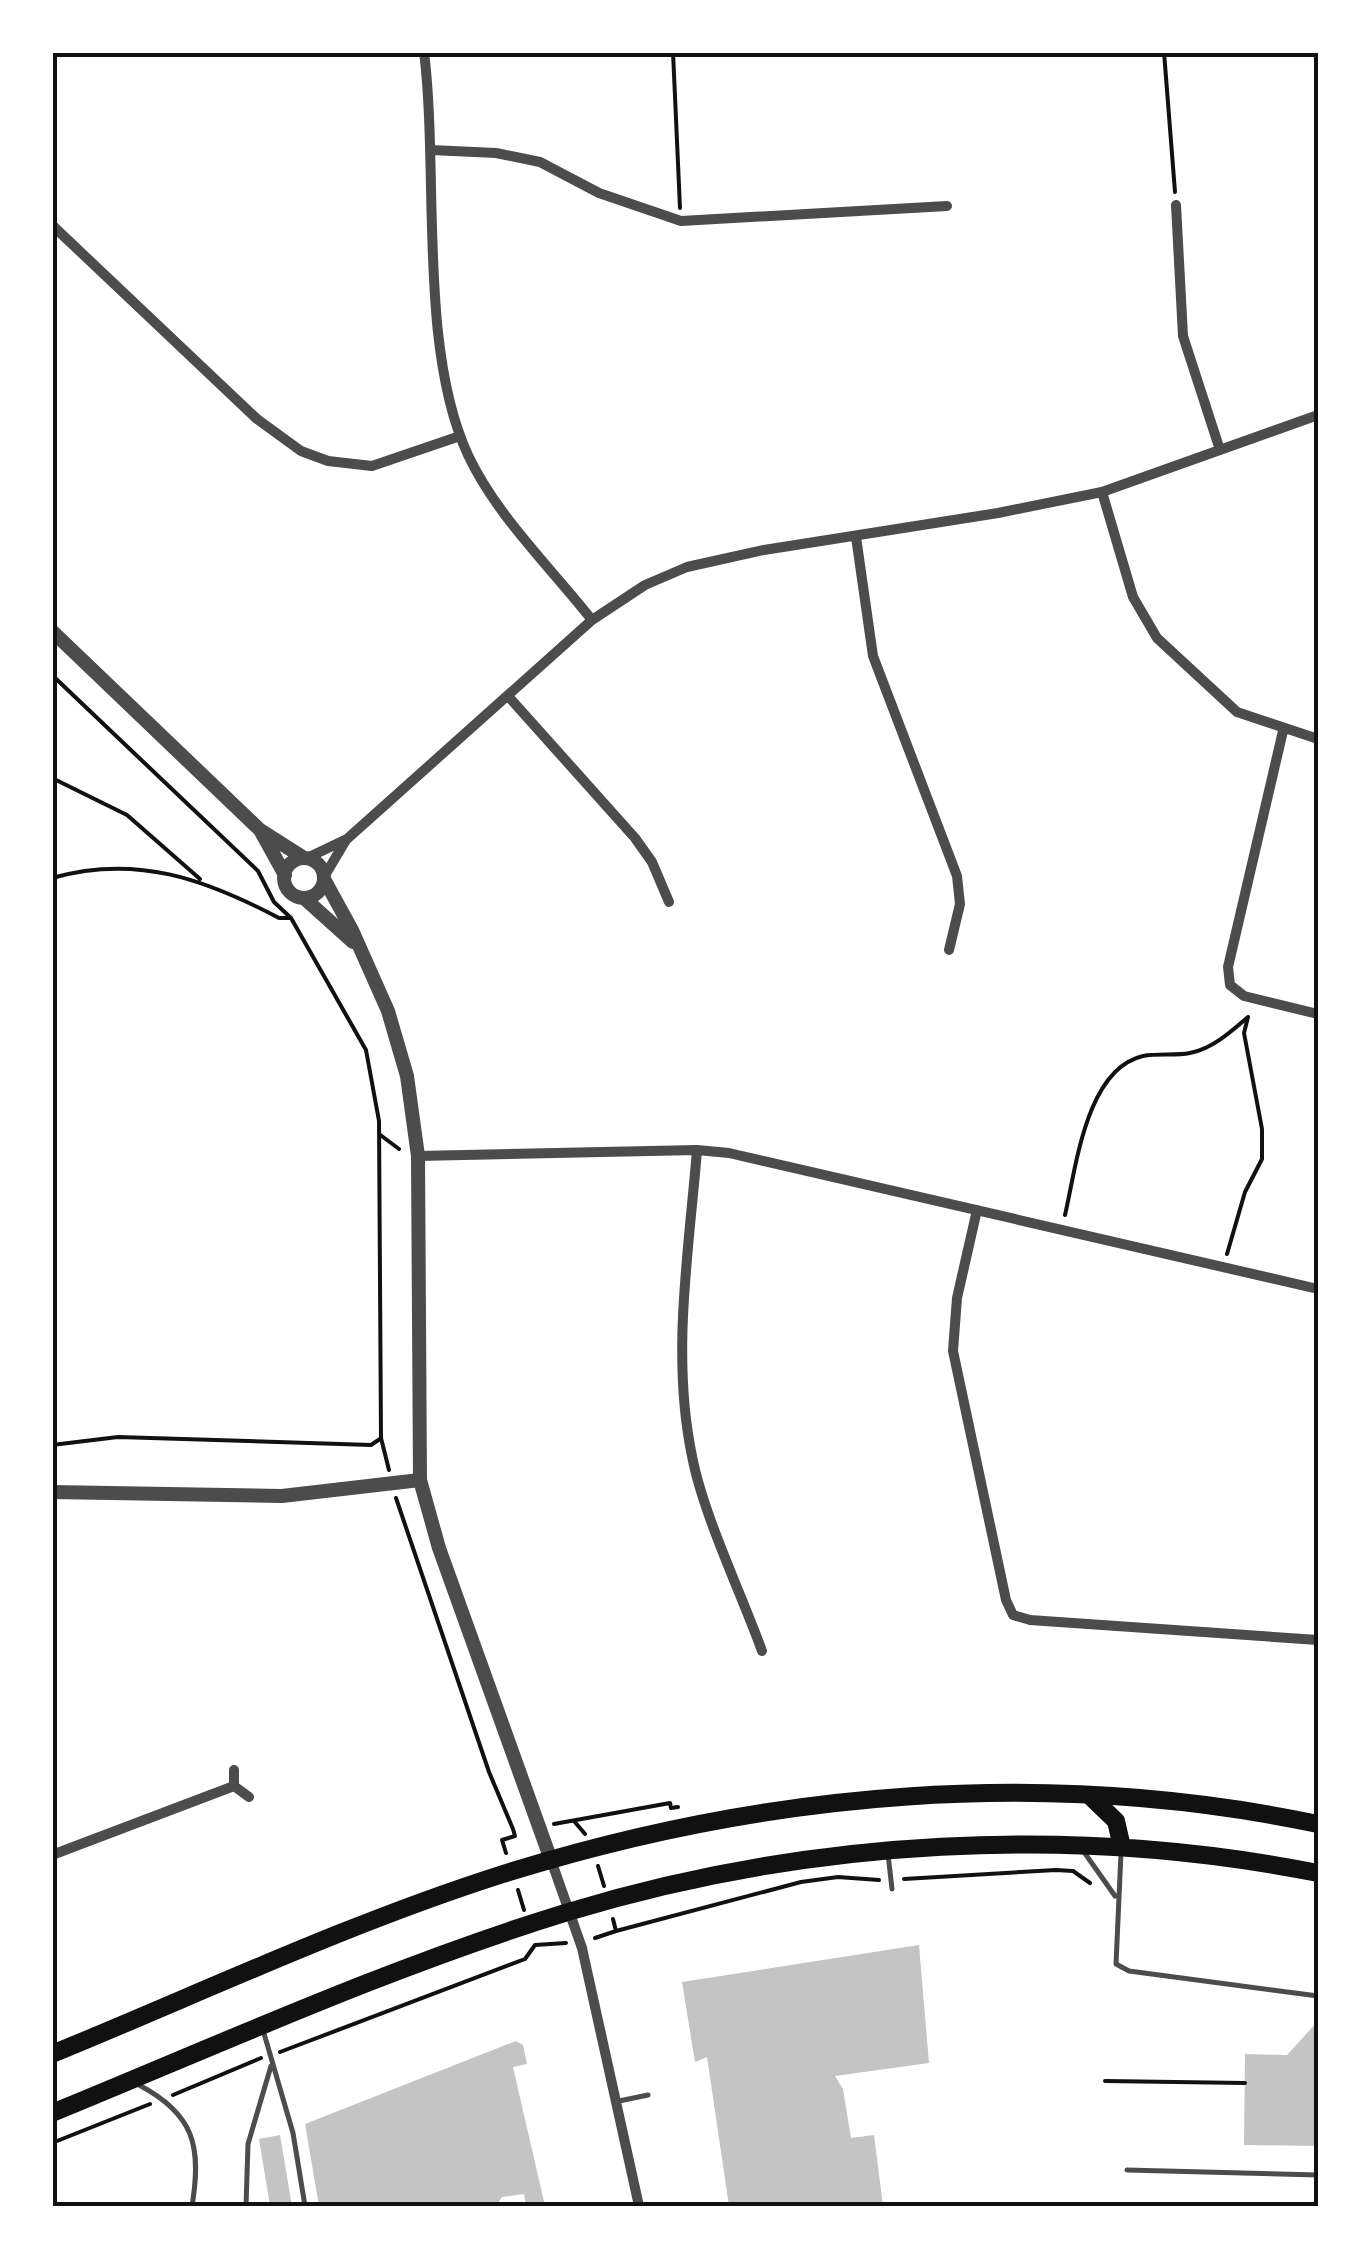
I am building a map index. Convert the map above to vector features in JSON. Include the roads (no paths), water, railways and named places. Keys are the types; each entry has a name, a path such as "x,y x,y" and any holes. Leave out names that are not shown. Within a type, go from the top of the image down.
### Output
{"main road":[{"path":"52,2054 407,1908 513,1871 591,1848 740,1815 843,1800 984,1791 1210,1806 1318,1824"},
{"path":"1089,1795 1116,1822 1122,1847"},
{"path":"52,2113 457,1949 608,1901 722,1874 887,1851 1076,1844 1253,1860 1318,1873"}],"street":[{"path":"424,52 438,325 446,390 460,436 484,484 592,620"},
{"path":"431,150 496,153 540,162 599,193 681,221 947,206"},
{"path":"1176,205 1183,336 1220,450"},
{"path":"52,225 257,419 301,451 328,461 372,466 460,436"},
{"path":"284,875 288,865 347,839 592,620 645,585 687,567 1102,492 1318,415"},
{"path":"1102,492 1133,596 1156,638 1237,712 1318,739"},
{"path":"856,536 873,656 957,876 960,904 949,950"},
{"path":"52,631 260,830 319,864 388,1011 406,1076 418,1156 416,1419 420,1480 439,1548 580,1941 639,2206"},
{"path":"508,696 635,838 652,862 669,902"},
{"path":"1283,730 1228,967 1230,985 1244,996 1318,1014"},
{"path":"260,830 288,890 304,898 360,950"},
{"path":"304,898 316,894 347,839"},
{"path":"418,1156 698,1150 1318,1289"},
{"path":"698,1150 680,1351 684,1407 692,1460 762,1651"},
{"path":"977,1210 957,1298 953,1351 1006,1600 1014,1615 1030,1620 1318,1640"},
{"path":"52,1492 282,1496 420,1480"},
{"path":"234,1770 234,1786"},
{"path":"234,1786 249,1797"},
{"path":"52,1856 234,1786"}],"lane":[{"path":"1076,1844 1117,1898"},
{"path":"1122,1847 1116,1964 1129,1971 1318,1996"},
{"path":"887,1851 892,1889"},
{"path":"262,2028 293,2133 305,2206"},
{"path":"246,2206 248,2144 272,2064"},
{"path":"132,2081 163,2099 180,2115 192,2136 196,2180 192,2206"},
{"path":"618,2101 648,2095"},
{"path":"1127,2170 1318,2175"}]}
